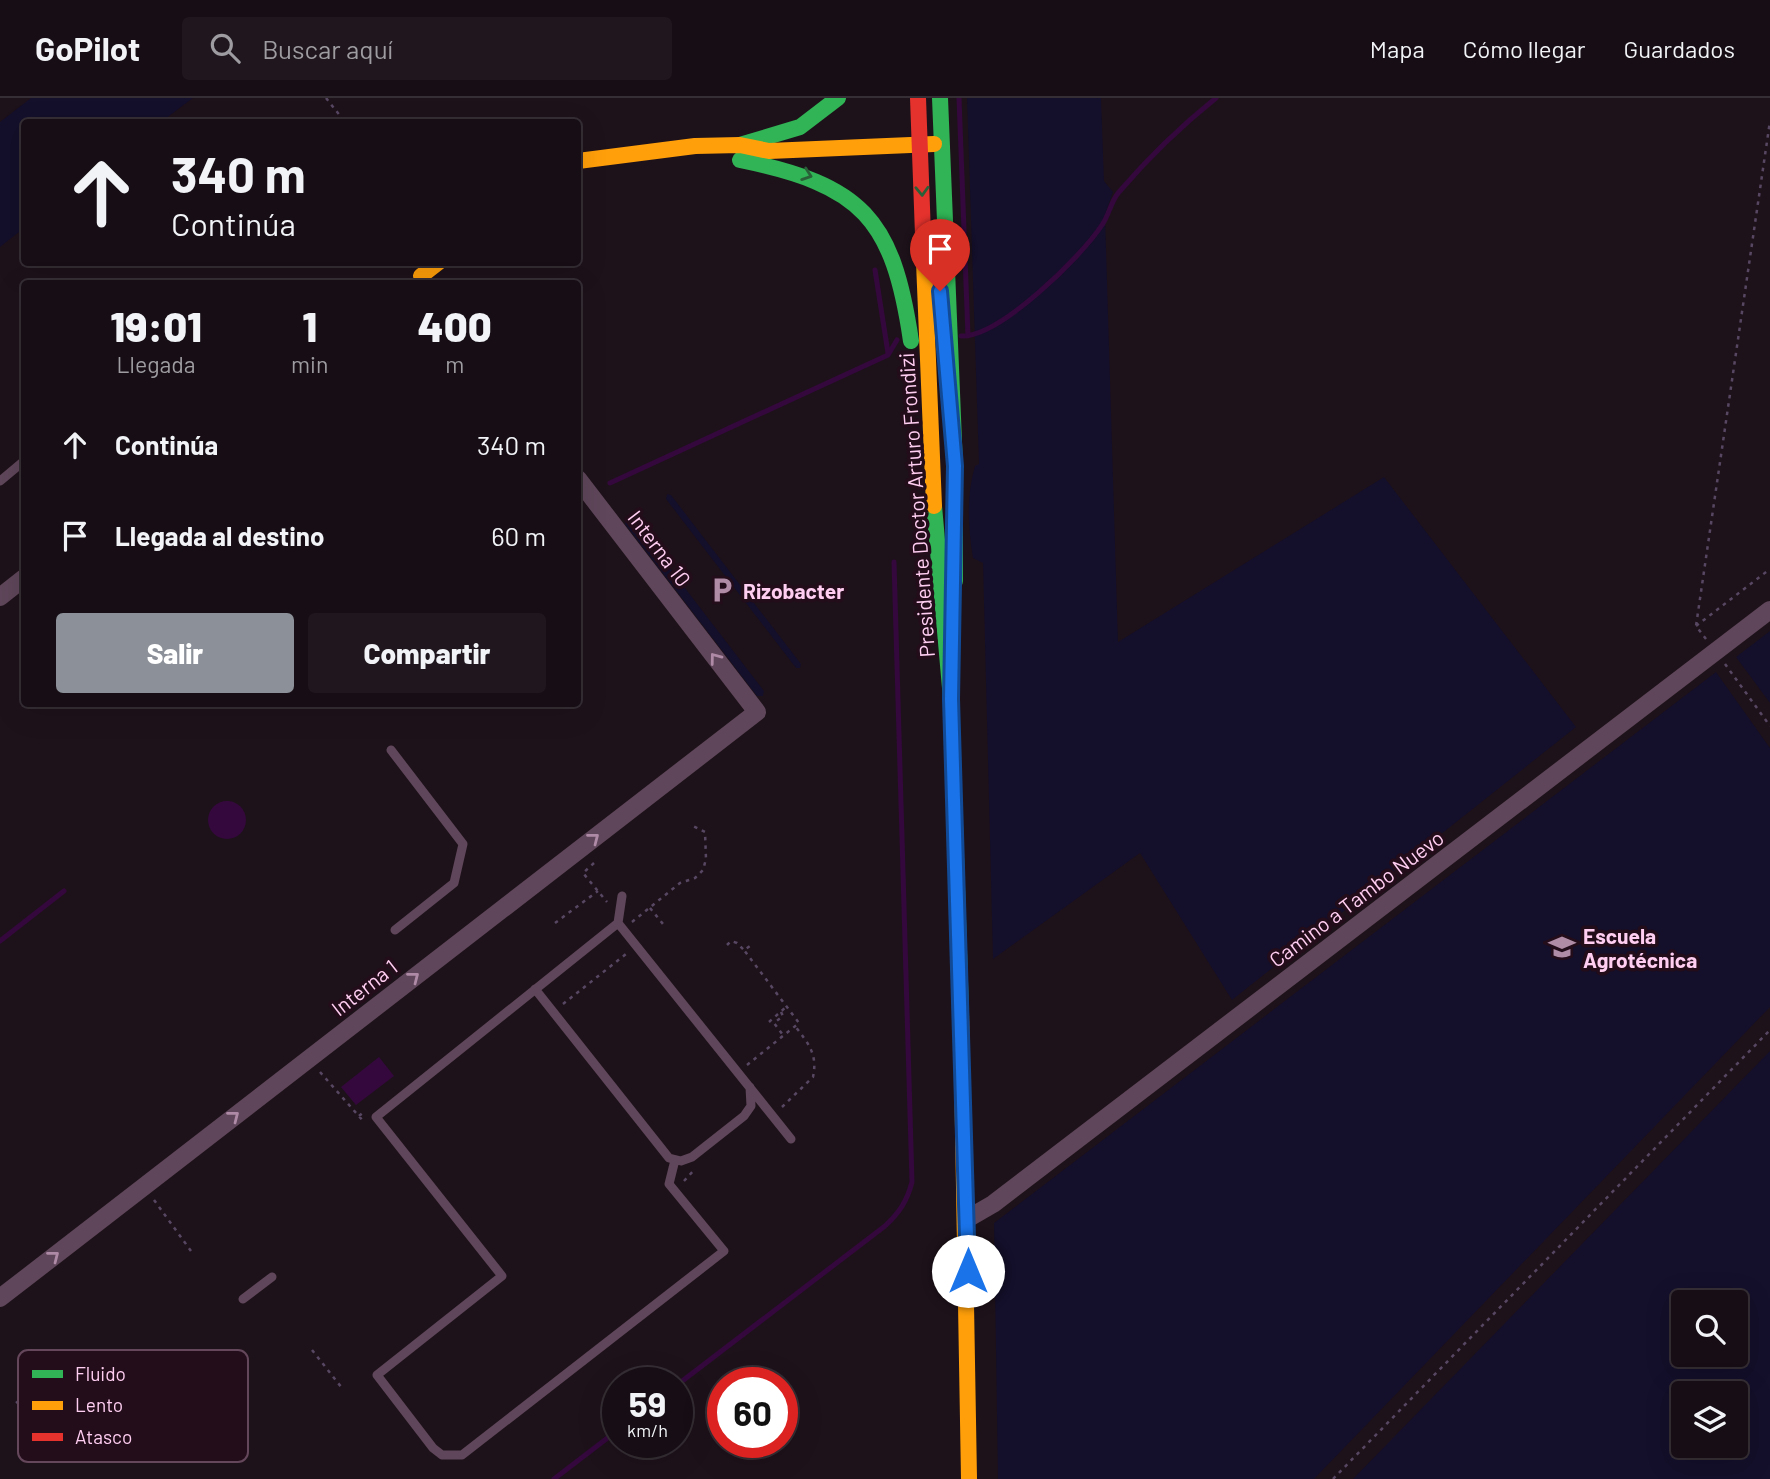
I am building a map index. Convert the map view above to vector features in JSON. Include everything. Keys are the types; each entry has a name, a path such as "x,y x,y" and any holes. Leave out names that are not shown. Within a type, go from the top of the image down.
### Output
{"main road":[{"path":"740,152 800,127 838,98"},
{"name":"Presidente Doctor Arturo Frondizi","path":"918,98 927,145 935,528 951,699 967,1219 969,1479"},
{"path":"932,98 927,145 940,316 954,429"},
{"name":"Presidente Doctor Arturo Frondizi","path":"940,98 954,429 955,587 951,699"},
{"path":"581,159 624,156 696,161 740,152 927,145"},
{"path":"740,152 807,174 835,187 860,206 885,238 900,275 906,306 935,528"},
{"path":"419,280 435,266"}],"street":[{"name":"Interna 10","path":"581,483 757,712"},
{"path":"0,597 21,580"},
{"name":"Camino a Tambo Nuevo","path":"967,1219 993,1204 1770,610"},
{"name":"Interna 1","path":"0,1298 757,712"}],"lane":[{"path":"0,481 21,464"},
{"path":"391,750 463,844 454,883 395,930"},
{"path":"622,896 618,923 376,1116 502,1276 377,1375 433,1448 442,1455 462,1455 724,1251 669,1184 675,1160"},
{"path":"618,923 791,1139"},
{"path":"534,989 665,1155 675,1160 692,1157 744,1116 751,1106 750,1087"},
{"path":"243,1299 272,1277"}],"path":[{"path":"326,98 343,119"},
{"path":"1770,121 1696,626 1770,726"},
{"path":"1696,626 1770,569"},
{"path":"594,863 583,873 597,891 632,922 680,883 695,877 703,870 706,859 705,832 693,826"},
{"path":"555,923 597,891"},
{"path":"650,908 663,924"},
{"path":"727,945 732,941 744,950 799,1023 747,1065"},
{"path":"744,950 753,944"},
{"path":"561,1006 636,946"},
{"path":"769,1022 786,1007"},
{"path":"781,1012 783,1016 774,1023 783,1035"},
{"path":"782,1108 806,1084 814,1070 814,1050 795,1026"},
{"path":"1333,1479 1770,1030"},
{"path":"144,1186 191,1251"},
{"path":"312,1350 342,1388"}],"shaded area":[{"path":"31,98 193,98 165,119 21,119 21,230 0,247 0,122"},
{"path":"967,98 1101,98 1104,181 1113,192 1105,215 1118,642 1384,477 1576,727 1232,1000 1140,853 993,959 983,563 973,558 969,524 970,489 975,466 979,464"},
{"path":"667,494 671,495 801,664 800,668 796,668 666,499"},
{"path":"627,518 632,519 764,691 763,696 757,696 625,524"},
{"path":"1770,631 1770,703 1736,657"},
{"name":"Escuela Agrotécnica","path":"1716,672 1770,748 1770,1007 1314,1479 998,1479 994,1223"},
{"path":"227,801 240,807 246,820 240,833 227,839 214,833 208,820 214,807"},
{"path":"1770,1051 1770,1479 1353,1479"},
{"path":"379,1057 394,1076 356,1105 341,1087"}],"waterway":[{"path":"959,98 968,336"},
{"path":"961,336 977,333 997,324 1038,293 1092,239 1116,196 1130,179 1166,142 1216,98"},
{"path":"875,270 888,353"},
{"path":"610,483 888,355 897,340"},
{"path":"693,1373 885,1226 902,1206 912,1182 894,562"},
{"path":"0,941 64,891"},
{"path":"554,1479 602,1442"}],"traffic: fast":[{"path":"740,145 800,127 838,98"},
{"path":"940,98 955,466 955,581"},
{"path":"740,160 816,182 843,196 864,214 881,236 894,264 911,341"},
{"path":"934,506 951,699 961,1012"}],"traffic: slow":[{"path":"581,161 695,146 740,145 769,151 934,144"},
{"path":"924,262 934,506"},
{"path":"421,276 434,266"},
{"path":"961,1012 969,1479"}],"traffic: jam":[{"path":"918,98 924,262"}],"place":[{"name":"Rizobacter","path":"722,590"},
{"name":"Escuela Agrotécnica","path":"1562,947"}],"route":[{"path":"940,291 940,316 954,429 955,587 951,699 968,1271"}]}
